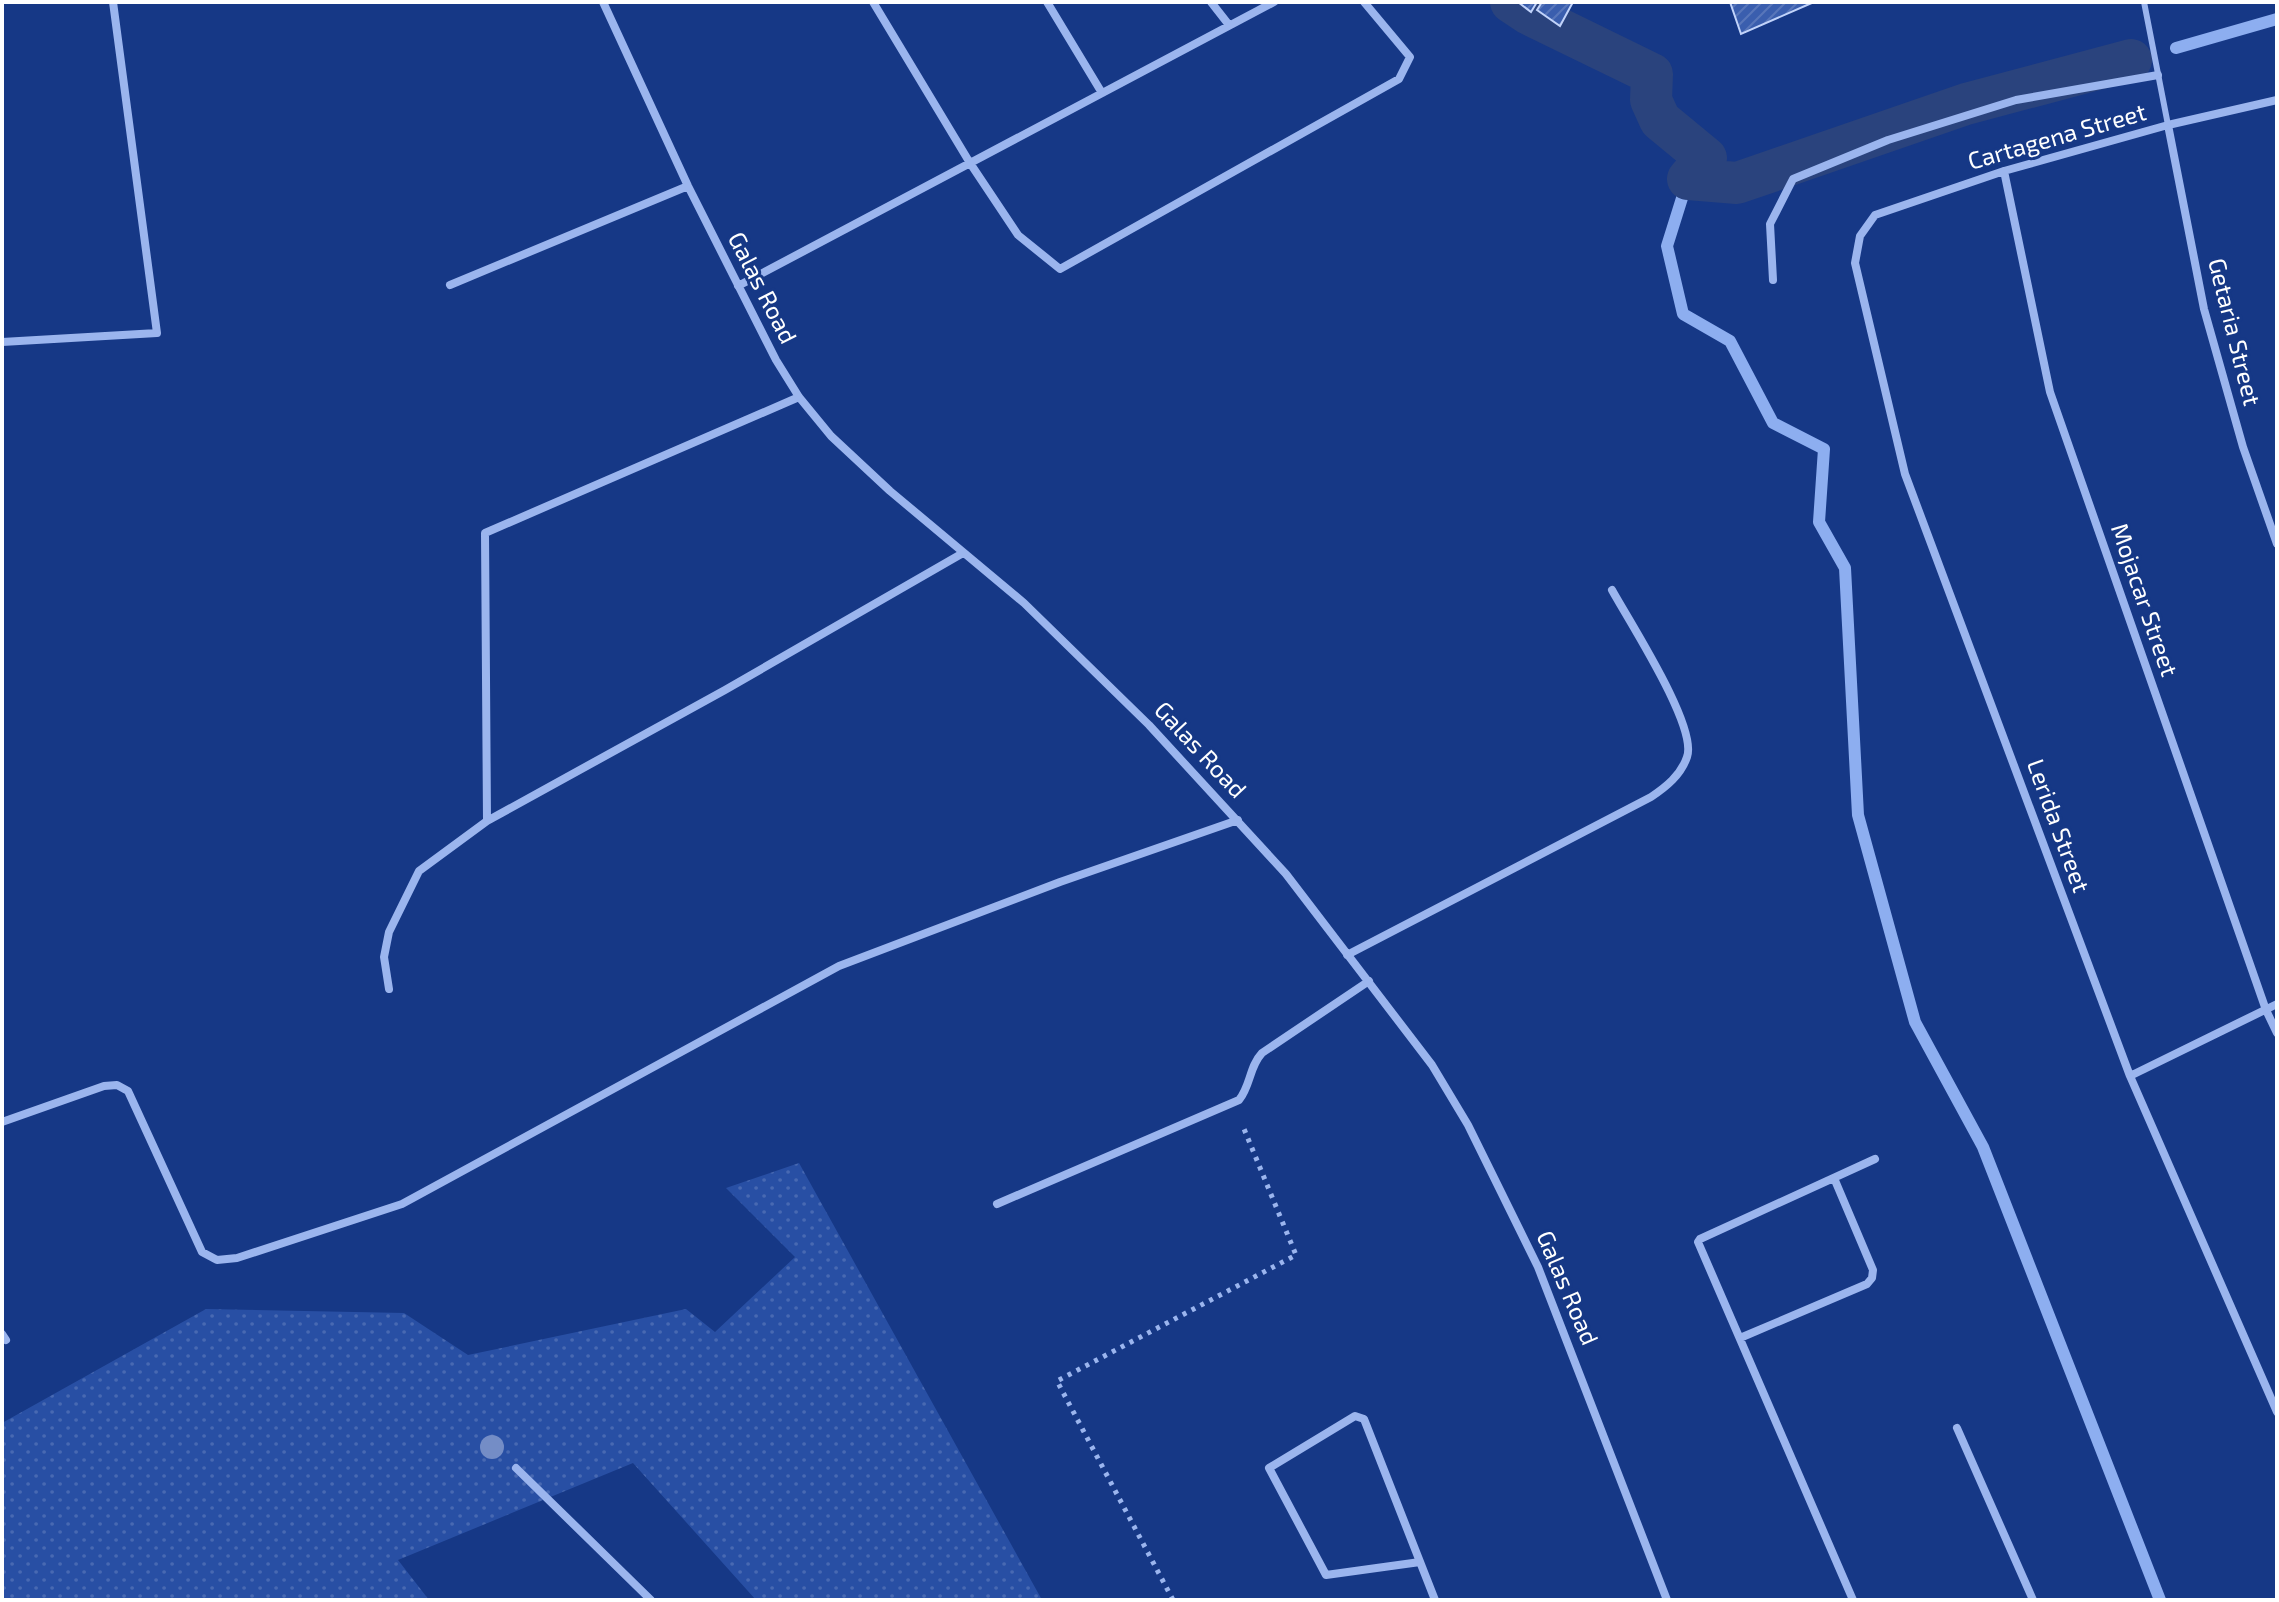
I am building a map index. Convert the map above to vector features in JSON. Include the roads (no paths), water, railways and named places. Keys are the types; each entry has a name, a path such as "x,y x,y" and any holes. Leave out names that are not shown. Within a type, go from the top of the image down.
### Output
{"street":[{"path":"2,342 157,333 113,2"},
{"name":"Galas Road","path":"603,2 688,186 776,360 799,397 831,436 890,491 1024,603 1149,725 1286,874 1432,1065 1468,1125 1538,1267 1667,1600"},
{"path":"873,2 970,163 1018,235 1060,269 1399,79 1410,57 1364,2"},
{"path":"1047,2 1102,93"},
{"path":"1211,2 1229,25"},
{"path":"738,286 1274,2"},
{"path":"1773,280 1770,224 1793,179 1888,140 2016,100 2158,75"},
{"name":"Cartagena Street","path":"1860,236 1875,215 2004,171 2168,125 2277,100"},
{"name":"Getaria Street","path":"2168,125 2208,323 2243,447 2277,544"},
{"name":"Mojacar Street","path":"2004,171 2050,392 2266,1010 2277,1033"},
{"path":"450,285 688,186"},
{"name":"Lerida Street","path":"1860,236 1855,263 1905,474 2130,1076 2277,1412"},
{"path":"487,821 485,533 799,397"},
{"path":"389,989 384,957 389,932 419,871 487,821 725,690 963,553"},
{"path":"1347,955 1651,797 1668,786 1679,772 1688,755 1689,740 1681,714 1612,590"},
{"path":"2,1122 104,1086 117,1085 128,1091 202,1252 217,1260 237,1258 402,1204 839,966 1060,882 1238,820"},
{"path":"997,1204 1233,1103 1244,1094 1251,1069 1262,1053 1369,981"},
{"path":"2130,1076 2277,1004"},
{"path":"1853,1600 1698,1242 1875,1159"},
{"path":"1740,1338 1867,1284 1872,1278 1873,1270 1834,1178"},
{"path":"1420,1562 1326,1575 1269,1468 1343,1423 1360,1416 1364,1419 1435,1600"},
{"path":"1957,1428 2033,1600"},
{"path":"516,1468 651,1600"}],"lane":[{"path":"2144,2 2168,125"}],"waterway":[{"path":"1511,2 1529,14 1652,74 1651,100 1660,120 1706,158 1688,179"},
{"path":"2176,48 2277,19"},
{"path":"1688,179 1737,183 1966,104 2131,60"},
{"path":"1688,179 1667,246 1683,314 1730,341 1773,423 1824,449 1819,522 1845,568 1858,815 1915,1022 1983,1147 2160,1600"}]}
